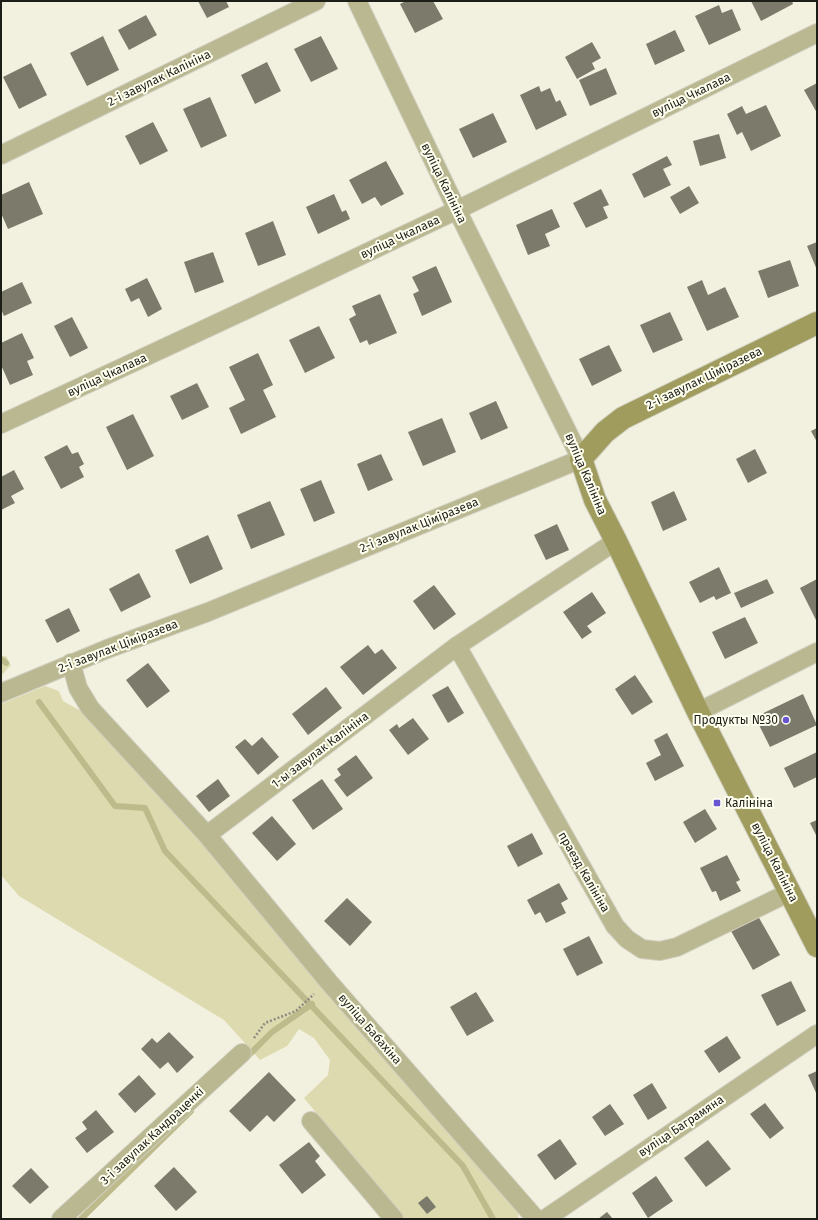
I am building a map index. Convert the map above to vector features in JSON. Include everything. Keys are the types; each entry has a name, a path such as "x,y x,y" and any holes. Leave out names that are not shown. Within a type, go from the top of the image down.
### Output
{"street":[{"name":"2-і завулак Калініна","path":"1,155 316,1"},
{"name":"вуліца Калініна","path":"356,1 457,210 581,459 595,500 698,712 817,946"},
{"name":"вуліца Чкалава","path":"1,424 457,210 817,33"},
{"name":"2-і завулак Ціміразева","path":"1,693 107,649 208,612 581,459 605,432 623,418 817,323"},
{"name":"1-ы завулак Калініна","path":"207,835 456,646 616,541"},
{"name":"праезд Калініна","path":"456,646 615,926 627,939 642,949 648,950 660,951 677,947 790,892"},
{"path":"698,712 817,652"},
{"path":"72,663 78,688 90,708 207,835"},
{"name":"вуліца Бабахіна","path":"207,835 328,981 536,1219"},
{"name":"вуліца Баграмяна","path":"545,1219 817,1034"},
{"name":"3-і завулак Кандраценкі","path":"61,1219 242,1053"},
{"path":"311,1121 394,1219"}],"path":[{"path":"242,1053 265,1023 296,1011 328,981"}],"shaded area":[{"path":"6,656 11,665 1,676 1,657"},
{"path":"45,686 59,691 63,701 81,711 200,841 313,976 519,1207 518,1219 404,1219 304,1098 328,1075 330,1060 314,1038 299,1029 287,1046 260,1060 224,1020 19,896 1,875 1,704"}],"building":[{"path":"198,1 226,1 229,7 207,18"},
{"path":"406,1 433,1 443,19 415,33 400,4"},
{"path":"751,1 792,1 793,4 761,21"},
{"path":"719,5 722,13 732,9 741,30 709,45 695,16"},
{"path":"146,15 157,35 129,50 118,30"},
{"path":"675,30 685,51 655,65 646,44"},
{"path":"103,36 119,70 87,86 70,53"},
{"path":"321,36 338,69 311,82 294,49"},
{"path":"592,42 601,58 592,63 595,69 577,79 565,57"},
{"path":"267,62 281,91 255,104 241,75"},
{"path":"31,63 47,95 19,109 3,77"},
{"path":"606,68 617,94 590,106 579,80"},
{"path":"817,83 817,113 804,90"},
{"path":"539,86 541,92 550,88 556,102 560,100 567,115 536,130 520,95"},
{"path":"210,97 227,136 201,148 183,109"},
{"path":"766,105 781,136 751,151 742,132 737,135 727,114 742,106 746,114"},
{"path":"493,113 507,142 473,158 459,129"},
{"path":"153,122 168,151 140,165 125,136"},
{"path":"719,134 726,158 700,166 693,141"},
{"path":"667,156 672,165 663,169 671,185 644,198 632,174"},
{"path":"386,161 404,194 381,206 375,197 362,204 349,180"},
{"path":"29,182 43,214 8,229 1,213 1,195"},
{"path":"689,186 699,203 680,214 670,197"},
{"path":"601,189 609,205 603,207 608,218 586,228 573,203"},
{"path":"334,194 342,212 346,210 350,219 318,234 306,207"},
{"path":"552,209 560,227 545,234 550,246 528,255 516,225"},
{"path":"273,221 286,255 258,266 245,233"},
{"path":"817,242 817,270 807,246"},
{"path":"213,252 224,282 195,293 184,262"},
{"path":"790,260 799,286 768,298 758,271"},
{"path":"436,266 452,302 422,316 413,294 419,291 412,277"},
{"path":"147,278 162,309 148,317 139,298 131,302 125,289"},
{"path":"702,280 708,295 725,287 739,317 707,331 687,287"},
{"path":"22,282 32,303 4,316 1,309 1,292"},
{"path":"380,294 397,333 369,345 367,340 360,343 349,319 356,315 352,306"},
{"path":"670,312 683,340 653,353 640,325"},
{"path":"72,317 88,348 70,357 54,326"},
{"path":"319,326 335,358 305,373 289,340"},
{"path":"22,333 34,358 27,361 33,375 10,385 1,365 1,343"},
{"path":"609,345 622,371 592,386 579,359"},
{"path":"258,353 273,385 263,390 276,417 241,434 229,408 245,400 229,367"},
{"path":"197,383 209,407 182,420 170,396"},
{"path":"496,401 508,428 481,440 469,413"},
{"path":"133,414 154,456 127,470 106,427"},
{"path":"442,418 456,452 423,466 408,432"},
{"path":"817,428 817,442 811,431"},
{"path":"67,445 72,454 78,452 84,464 79,467 84,477 61,489 44,457"},
{"path":"755,449 767,473 748,483 736,459"},
{"path":"381,454 393,480 368,491 357,464"},
{"path":"14,470 24,489 11,496 15,503 1,510 1,477"},
{"path":"321,480 335,513 314,522 300,489"},
{"path":"674,491 687,520 663,531 651,502"},
{"path":"270,501 285,535 251,549 237,515"},
{"path":"557,524 569,550 546,560 534,535"},
{"path":"208,535 223,569 190,584 175,550"},
{"path":"719,567 731,593 716,600 714,596 700,603 689,582"},
{"path":"139,573 151,597 121,612 109,589"},
{"path":"767,579 774,593 741,608 734,593"},
{"path":"817,579 817,619 816,620 800,588"},
{"path":"434,585 456,614 434,630 413,601"},
{"path":"592,592 606,613 587,626 592,632 582,639 563,612"},
{"path":"69,608 80,631 57,643 45,620"},
{"path":"745,617 758,643 725,659 712,632"},
{"path":"368,645 375,654 382,649 397,668 363,695 340,667"},
{"path":"148,663 170,691 147,708 126,680"},
{"path":"635,675 653,702 632,715 615,689"},
{"path":"448,686 464,713 448,723 432,695"},
{"path":"326,687 342,708 308,735 292,714"},
{"name":"Продукты №30","path":"803,694 817,725 770,747 755,717"},
{"path":"413,718 429,739 408,755 389,730 397,724 399,728"},
{"path":"667,733 684,766 655,781 646,763 661,755 654,740"},
{"path":"262,737 279,757 258,775 235,747 245,739 252,746"},
{"path":"817,752 817,777 794,788 784,768"},
{"path":"356,755 373,778 347,797 334,780 341,775 337,769"},
{"path":"218,779 230,796 209,812 196,796"},
{"path":"322,779 343,809 313,830 292,800"},
{"path":"705,809 717,829 695,843 683,822"},
{"path":"272,816 296,844 277,861 252,833"},
{"path":"817,820 817,837 810,823"},
{"path":"532,833 543,854 518,867 507,846"},
{"path":"727,855 740,880 736,882 741,891 720,901 716,891 712,892 700,868"},
{"path":"559,883 568,899 561,903 566,913 546,923 540,912 535,915 527,900"},
{"path":"347,898 372,922 350,946 324,921"},
{"path":"758,916 780,955 753,970 731,931"},
{"path":"589,936 603,963 577,976 563,949"},
{"path":"791,981 806,1011 777,1026 761,995"},
{"path":"476,992 494,1021 467,1036 450,1007"},
{"path":"169,1032 194,1057 177,1073 168,1062 160,1069 141,1049 152,1038 157,1043"},
{"path":"727,1036 741,1058 719,1073 704,1051"},
{"path":"817,1071 817,1095 808,1075"},
{"path":"269,1072 296,1100 274,1122 267,1115 250,1132 229,1111"},
{"path":"139,1075 156,1094 135,1113 118,1094"},
{"path":"652,1083 667,1108 648,1120 633,1095"},
{"path":"765,1103 784,1128 770,1139 750,1114"},
{"path":"610,1104 624,1124 605,1136 592,1117"},
{"path":"96,1110 114,1132 87,1153 75,1138 87,1129 82,1122"},
{"path":"560,1139 577,1164 555,1180 537,1155"},
{"path":"708,1140 731,1169 706,1187 684,1158"},
{"path":"309,1142 320,1156 315,1161 326,1175 302,1194 279,1165"},
{"path":"174,1167 197,1192 176,1211 154,1186"},
{"path":"31,1168 49,1187 30,1204 12,1186"},
{"path":"656,1176 673,1201 648,1218 632,1193"},
{"path":"427,1196 436,1207 427,1214 418,1203"},
{"path":"607,1212 613,1219 598,1219"}],"waterway":[{"path":"1,659 6,663"},
{"path":"39,702 115,806 145,808 165,851 463,1166 493,1219"},
{"path":"245,1059 272,1032 312,1004"},
{"path":"81,1219 191,1111"}],"place":[{"name":"Продукты №30","path":"786,720"},
{"name":"Калініна","path":"717,803"}]}
